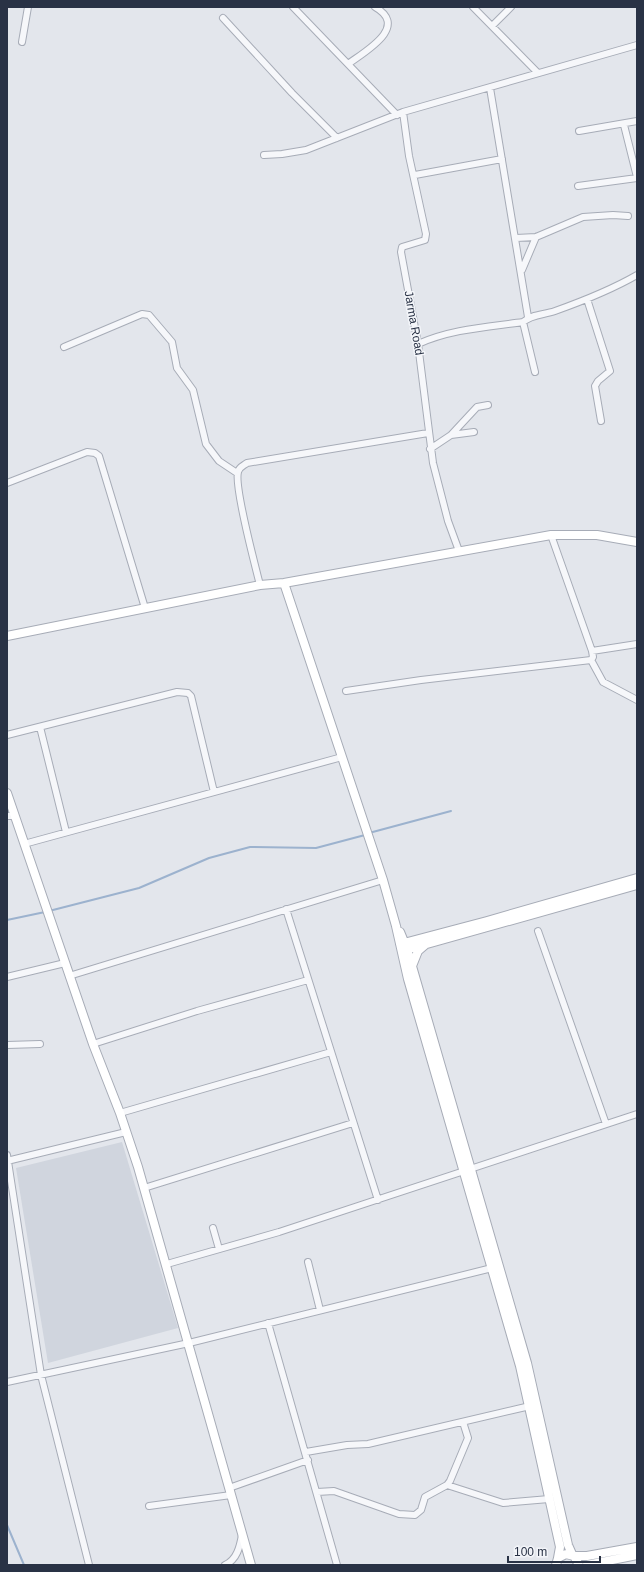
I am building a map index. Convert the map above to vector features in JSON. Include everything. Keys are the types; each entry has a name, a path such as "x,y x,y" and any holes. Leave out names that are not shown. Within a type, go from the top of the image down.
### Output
{"street":[{"path":"22,42 28,7"},
{"path":"293,7 348,64 400,113"},
{"path":"348,64 380,40 386,33 387,19 383,11 375,7"},
{"path":"473,7 538,73"},
{"path":"492,26 511,7"},
{"path":"223,18 292,93 337,138"},
{"path":"264,154 282,154 306,150 400,113 637,45"},
{"path":"490,88 522,270 528,317"},
{"name":"Jarma Road","path":"400,113 426,237 420,242 407,244 402,247 401,252 418,344 430,449 437,485 448,521 460,551"},
{"path":"579,131 637,122"},
{"path":"578,186 637,178 624,125"},
{"path":"414,175 502,159"},
{"path":"516,238 536,237 583,217 628,216"},
{"path":"522,270 536,237"},
{"path":"418,344 435,336 448,333 523,322 528,317 550,312 587,299 637,275"},
{"path":"587,299 610,371 598,381 595,386 601,421"},
{"path":"64,347 142,314 149,315 172,342 177,368 193,390 206,444 219,461 237,473"},
{"path":"523,322 535,372"},
{"path":"430,449 452,435 477,407 488,405"},
{"path":"452,435 474,432"},
{"path":"260,586 239,492 237,473 240,468 247,463 428,434"},
{"path":"7,483 87,452 96,453 99,456 145,608"},
{"path":"7,636 260,586 551,535 597,534 637,542"},
{"path":"551,535 592,651 593,657 591,660 603,682 637,700"},
{"path":"284,583 398,928 467,1171 527,1363 568,1545 580,1565"},
{"path":"592,651 637,644"},
{"path":"346,691 421,680 591,660"},
{"path":"7,735 177,692 188,693 191,696 214,792"},
{"path":"40,727 66,832"},
{"path":"24,844 342,757"},
{"path":"7,793 11,816 24,844 93,1044 120,1113 144,1188 251,1565"},
{"path":"403,947 637,878"},
{"path":"69,976 286,908 383,880"},
{"path":"398,928 408,936 426,940 637,885"},
{"path":"286,908 378,1200"},
{"path":"538,931 606,1124"},
{"path":"412,966 418,951 426,940"},
{"path":"403,947 412,966 530,1406 560,1547 555,1562"},
{"path":"7,977 65,963"},
{"path":"93,1044 197,1011 308,980"},
{"path":"7,1045 40,1044"},
{"path":"120,1113 331,1052"},
{"path":"166,1264 278,1232 637,1114"},
{"path":"144,1188 353,1123"},
{"path":"89,1565 41,1375 8,1159 126,1132"},
{"path":"213,1228 219,1249"},
{"path":"308,1262 320,1310"},
{"path":"7,1382 189,1343 492,1268"},
{"path":"268,1323 337,1565"},
{"path":"306,1452 347,1445 368,1444 530,1406"},
{"path":"317,1492 334,1492 399,1514 415,1515 421,1510 425,1497 447,1486 468,1438 463,1422"},
{"path":"149,1506 230,1491 308,1460"},
{"path":"447,1486 503,1503 549,1498"},
{"path":"225,1565 229,1564 239,1550 242,1534"},
{"path":"555,1562 563,1554 587,1556 637,1547"},
{"path":"587,1565 637,1555"}],"shaded area":[{"path":"122,1142 178,1328 48,1363 16,1168"}],"waterway":[{"path":"369,833 451,811"},
{"path":"49,911 139,888 209,858 250,847 316,848 365,835"},
{"path":"7,920 45,912"},
{"path":"7,1525 24,1565"}]}
